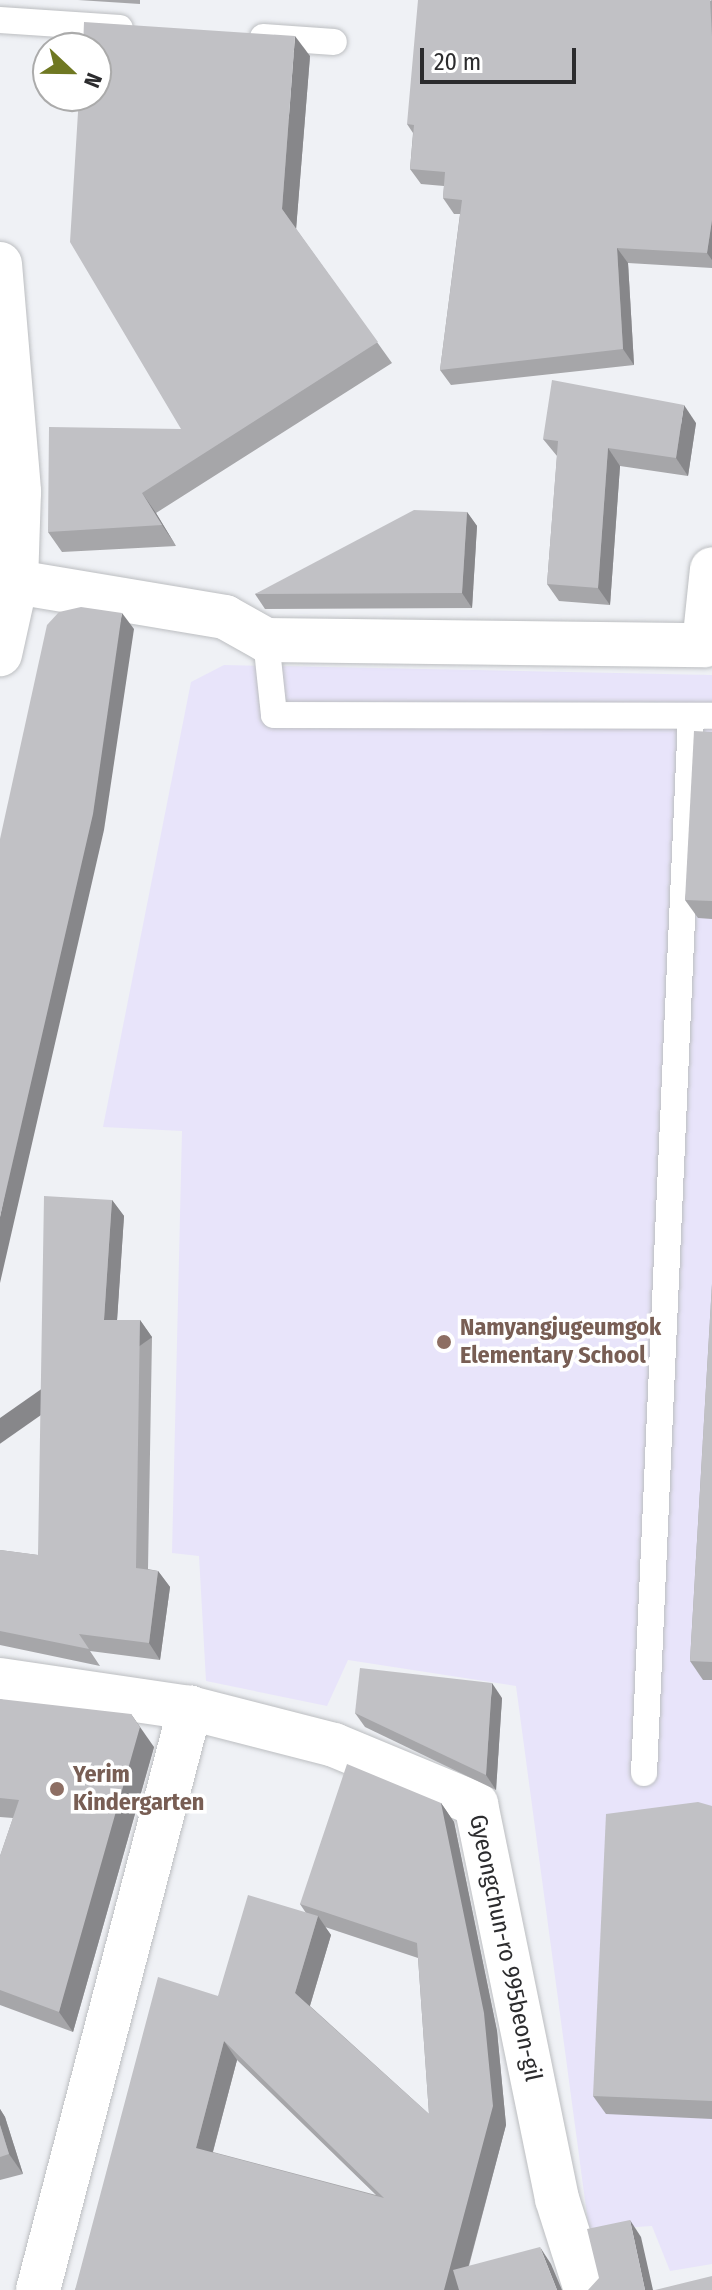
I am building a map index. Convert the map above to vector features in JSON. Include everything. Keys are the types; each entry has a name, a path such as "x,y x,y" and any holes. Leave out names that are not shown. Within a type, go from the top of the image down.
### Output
{"street":[{"path":"0,264 19,492 16,582 0,654"},
{"path":"16,582 225,617 266,640 704,645 712,569"},
{"name":"Gyeongchun-ro 995beon-gil","path":"0,1680 190,1708 334,1745 476,1804 557,2199 586,2290"},
{"path":"38,2290 190,1708"}],"lane":[{"path":"0,20 143,29"},
{"path":"239,35 334,42"},
{"path":"266,640 274,715 702,716 644,1773"}],"shaded area":[{"name":"Namyangjugeumgok Elementary School","path":"224,665 712,675 712,2264 670,2271 652,2226 589,2230 516,1686 348,1660 327,1706 206,1681 199,1556 172,1553 182,1131 103,1127 191,682"}],"building":[{"path":"418,0 710,0 712,220 707,253 617,248 623,349 440,370 462,200 443,198 445,172 410,169 414,125 407,124"},
{"path":"84,22 295,36 282,209 378,342 142,493 162,525 48,532 49,427 181,429 70,242 78,112 112,112 112,32 84,32"},
{"path":"552,380 684,405 676,458 608,448 598,588 547,584 558,441 543,439"},
{"path":"414,510 467,512 462,593 255,594"},
{"path":"81,607 122,613 93,814 0,1217 0,839 47,625 59,612"},
{"path":"694,731 712,732 712,901 685,900"},
{"path":"44,1196 112,1200 104,1320 140,1320 136,1568 158,1571 149,1643 79,1634 89,1649 0,1631 0,1550 38,1555"},
{"path":"712,1284 712,1662 690,1661"},
{"path":"360,1668 492,1683 486,1775 355,1713"},
{"path":"0,1699 131,1714 140,1727 59,2012 0,1990 0,1856 19,1800 0,1798"},
{"path":"347,1764 441,1803 484,2013 493,2106 444,2290 75,2290 158,1977 218,1996 248,1895 318,1916 295,1993 429,2114 417,1943 300,1904","holes":["224,2041 384,2198 196,2148"]},
{"path":"698,1802 712,1806 712,2101 593,2096 606,1814"},
{"path":"0,2125 9,2154 0,2157"},
{"path":"630,2220 645,2290 588,2290 599,2278 587,2229"},
{"path":"540,2247 557,2290 459,2290 453,2270"},
{"path":"712,2276 712,2290 655,2290"}],"place":[{"name":"Namyangjugeumgok Elementary School","path":"444,1342"},
{"name":"Yerim Kindergarten","path":"57,1789"}]}
